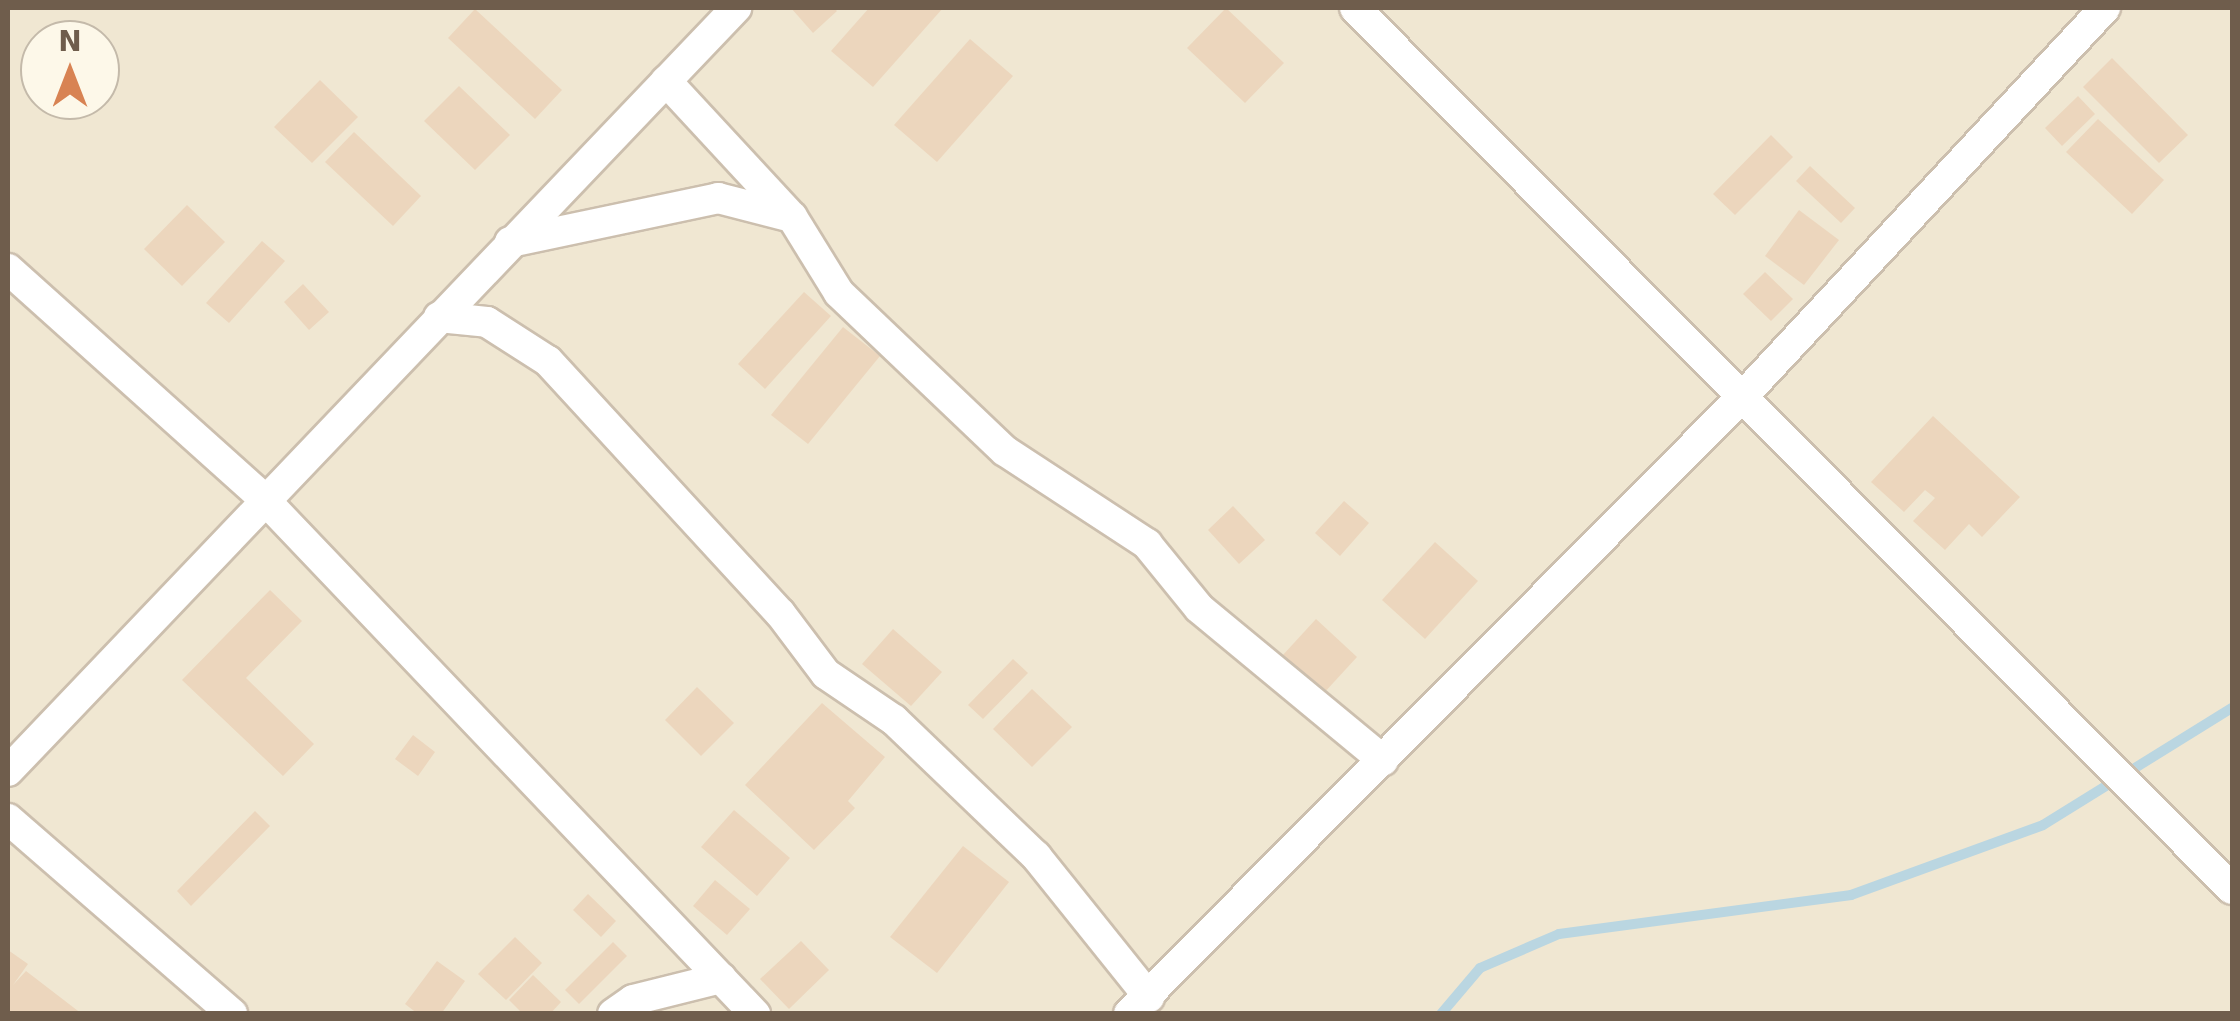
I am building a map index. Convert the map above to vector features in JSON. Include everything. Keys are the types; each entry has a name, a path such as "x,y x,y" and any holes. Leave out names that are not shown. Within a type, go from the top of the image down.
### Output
{"street":[{"path":"8,771 264,498 736,8"},
{"path":"1355,8 1745,394 2232,888"},
{"path":"438,317 487,322 548,361 780,612 826,674 894,720 1036,856 1139,1005 1745,394 2105,8"},
{"path":"666,80 792,217 839,293 1005,450 1147,544 1199,608 1382,760"},
{"path":"510,242 718,198 792,217"},
{"path":"8,269 264,498 755,1014"},
{"path":"8,819 232,1014"},
{"path":"614,1014 632,1000 720,978"}],"shaded area":[{"path":"8,8 2232,8 2232,1013 8,1013"}],"building":[{"path":"791,8 834,8 837,11 813,33"},
{"path":"869,8 943,8 873,87 831,51"},
{"path":"1226,8 1284,63 1245,103 1187,48"},
{"path":"475,9 562,90 535,119 448,38"},
{"path":"970,39 1013,76 937,162 894,125"},
{"path":"2112,58 2188,135 2159,163 2083,87"},
{"path":"320,80 358,117 312,163 274,127"},
{"path":"459,86 510,135 475,170 424,121"},
{"path":"2078,96 2095,114 2062,146 2045,128"},
{"path":"2098,119 2164,180 2132,214 2066,152"},
{"path":"354,132 421,196 393,226 325,162"},
{"path":"1771,135 1793,157 1735,215 1713,194"},
{"path":"1810,166 1855,208 1841,223 1796,181"},
{"path":"187,205 225,242 182,286 144,249"},
{"path":"1799,210 1839,240 1804,285 1765,256"},
{"path":"262,241 285,261 229,323 206,303"},
{"path":"1765,272 1793,299 1771,321 1743,294"},
{"path":"303,284 329,312 309,330 284,302"},
{"path":"804,292 831,316 765,389 738,364"},
{"path":"843,327 880,356 808,444 771,415"},
{"path":"1933,416 2020,497 1982,537 1969,524 1945,550 1913,521 1935,498 1925,490 1904,512 1871,482"},
{"path":"1344,501 1369,523 1340,556 1315,533"},
{"path":"1233,506 1265,540 1239,564 1208,530"},
{"path":"1435,542 1478,581 1425,639 1382,600"},
{"path":"270,590 302,621 246,678 314,744 283,776 182,680"},
{"path":"1316,619 1357,657 1323,694 1282,656"},
{"path":"893,629 942,672 911,706 862,664"},
{"path":"1013,659 1028,673 983,719 968,705"},
{"path":"697,687 734,723 701,756 665,720"},
{"path":"1032,689 1072,727 1032,767 993,729"},
{"path":"822,703 885,757 848,801 855,808 814,850 745,785"},
{"path":"413,735 435,752 418,776 395,759"},
{"path":"734,810 790,858 757,896 701,847"},
{"path":"255,811 270,826 191,906 177,891"},
{"path":"963,846 1009,882 937,973 890,937"},
{"path":"715,880 750,909 727,935 693,906"},
{"path":"588,894 616,921 601,937 573,910"},
{"path":"515,937 542,963 506,1000 478,974"},
{"path":"801,941 829,970 789,1009 760,979"},
{"path":"613,942 627,956 579,1004 565,990"},
{"path":"8,950 28,964 13,985 26,971 82,1014 8,1014"},
{"path":"437,961 465,981 441,1014 418,1014 405,1004"},
{"path":"533,975 561,1002 550,1014 523,1014 509,1000"}],"waterway":[{"path":"1441,1014 1480,968 1559,934 1851,895 2043,825 2232,708"}]}
